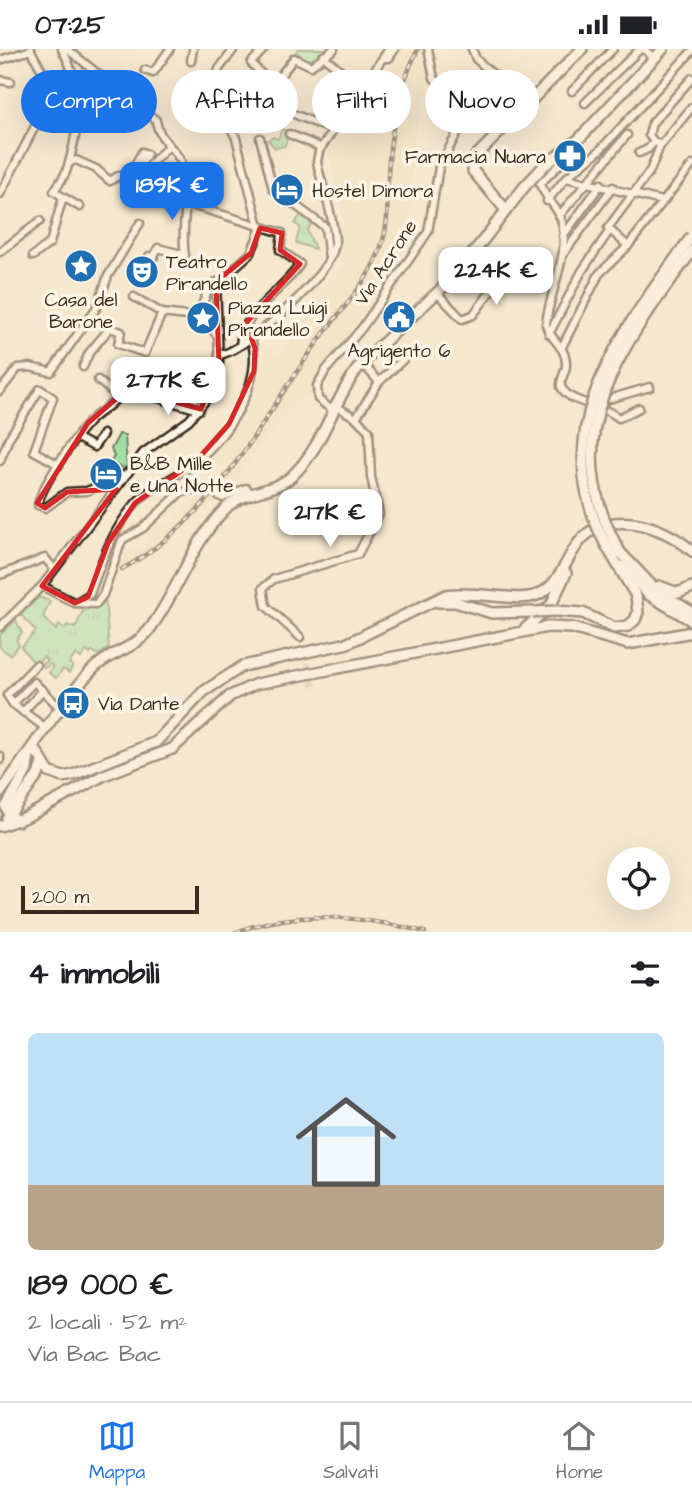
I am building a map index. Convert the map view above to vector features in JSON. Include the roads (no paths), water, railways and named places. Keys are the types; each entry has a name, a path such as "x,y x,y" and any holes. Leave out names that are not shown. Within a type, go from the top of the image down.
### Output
{"main road":[{"path":"506,210 473,171 473,159 582,49"},
{"path":"14,818 38,775 38,742 95,667 147,633 191,556 219,516 234,502 291,477 313,449 333,407 362,363 437,293 477,250 506,210 544,166 579,139 663,49"},
{"path":"692,236 621,336 599,380 586,424 583,461 588,497 599,531 649,595 692,621"},
{"path":"425,605 443,601 492,613 583,613 614,628 628,626 635,620 638,604 636,596 599,510 594,487 591,462 594,425 606,384 629,339 692,251"},
{"path":"37,757 49,772 63,777 144,748 165,735 215,682 243,666 348,643 446,595 463,592 519,597 538,595 559,577 583,538 593,531 625,523 663,531 692,551"},
{"path":"617,554 664,590 678,593 692,587"},
{"path":"617,554 657,591 692,613"},
{"path":"523,631 551,605 571,555"},
{"path":"0,824 84,784 172,749 230,696 256,684 523,631 562,626 628,644 692,632"},
{"path":"0,793 37,757"},
{"path":"14,818 6,803 37,757"}],"street":[{"path":"11,49 19,54"},
{"path":"65,49 73,70"},
{"path":"65,49 156,120 159,134 183,162 188,204 185,255 158,248 153,258 149,256"},
{"path":"156,70 170,49"},
{"path":"191,61 193,49"},
{"path":"216,334 203,318 202,305 208,291 216,282 251,253 260,229 236,138 213,94 219,69 227,52 234,49"},
{"path":"285,70 294,58 311,66 334,49"},
{"path":"375,70 389,49"},
{"path":"383,58 389,58 395,49"},
{"path":"428,49 432,70"},
{"name":"Via Acrone","path":"472,49 476,59 488,70"},
{"path":"599,49 606,55"},
{"path":"572,91 613,49"},
{"path":"585,103 642,49 655,59"},
{"path":"0,61 31,50 42,70"},
{"path":"258,70 251,63 260,51"},
{"path":"547,201 566,178 620,128 692,51"},
{"path":"323,56 343,70"},
{"path":"657,144 649,135 652,123 692,78"},
{"path":"0,80 11,82"},
{"path":"639,153 657,144 692,107"},
{"path":"0,194 32,133"},
{"path":"76,133 71,162 54,191 80,207"},
{"path":"219,359 311,286 331,259 335,242 317,162 320,146 330,133"},
{"name":"Via Acrone","path":"333,407 320,402 317,386 428,232 439,167 457,133"},
{"path":"289,134 320,146"},
{"path":"559,216 627,135"},
{"path":"260,138 273,189 324,227 331,259"},
{"path":"549,334 631,193 650,171 657,144"},
{"path":"71,162 76,160 93,167 110,181 118,176 130,176 142,152 147,154 140,167 143,171 169,146"},
{"path":"560,154 561,163 540,183 547,201 559,216 563,254"},
{"path":"562,347 599,274 628,246 692,165"},
{"path":"566,178 589,181 662,201"},
{"path":"562,237 601,184"},
{"path":"613,187 563,254 547,306 546,325 549,334 562,347 567,366 560,380 562,390 619,418 639,408"},
{"path":"33,256 50,243 63,197"},
{"path":"75,603 90,594 108,543 135,503 197,460 229,424 254,371 255,348 245,341 240,332 248,320 289,281 300,264 280,250 284,234 260,229 188,204"},
{"path":"2,251 40,221"},
{"path":"0,391 18,368 30,367 51,372 89,320 118,256 140,223"},
{"path":"609,229 628,246"},
{"path":"437,293 462,319 472,316 506,271 477,250"},
{"path":"0,627 42,586 128,473 155,442 200,410 215,384 219,359 216,282"},
{"path":"134,297 162,313 203,318"},
{"path":"567,299 582,307"},
{"path":"89,320 121,332 118,344 145,353 162,313"},
{"path":"83,367 89,353 110,328"},
{"path":"356,418 379,382 409,354"},
{"path":"362,363 379,382"},
{"path":"97,380 118,397 145,394 200,410"},
{"path":"593,405 650,387"},
{"path":"0,461 9,437 40,389 53,398 34,451 59,465"},
{"path":"118,397 111,407 88,423 77,438 38,500 40,507 46,508 67,492 87,491 128,473"},
{"path":"300,637 266,606 263,587 274,579 360,552 376,524 380,506 371,477 369,431 356,418 333,407"},
{"path":"77,438 94,447 103,434"},
{"path":"42,586 75,603 91,605 99,602 122,540 143,528 180,493 203,487 223,498 246,488 252,494"},
{"path":"0,575 45,558 54,569"},
{"path":"36,666 7,695 13,704 47,729"},
{"path":"13,704 34,682 62,710"},
{"path":"23,712 43,690"}],"tunnel":[{"path":"300,637 314,688"}],"railway":[{"path":"122,569 154,549 207,499 252,440 314,347 353,297 378,256 385,233 389,162 396,112 405,79 418,49"},
{"path":"236,932 259,924 307,917 378,922 425,932"}],"place":[{"name":"Farmacia Nuara","path":"570,156"},
{"name":"Hostel Dimora","path":"287,190"},
{"name":"Casa del Barone","path":"81,266"},
{"name":"Teatro Pirandello","path":"142,272"},
{"name":"Agrigento 6","path":"399,317"},
{"name":"Piazza Luigi Pirandello","path":"203,318"},
{"name":"B&B Mille e Una Notte","path":"106,474"},
{"name":"Via Dante","path":"73,703"}]}
